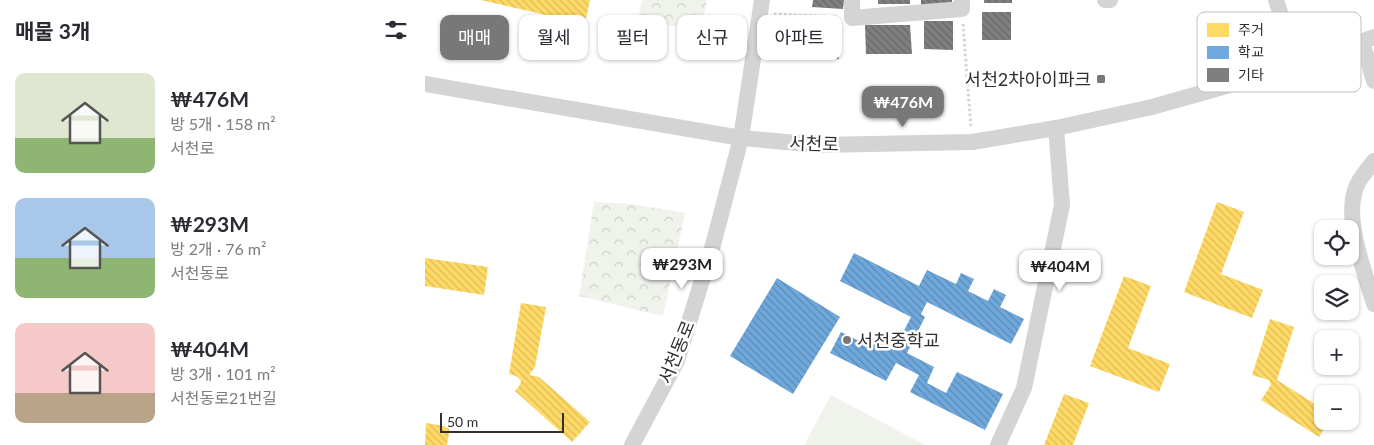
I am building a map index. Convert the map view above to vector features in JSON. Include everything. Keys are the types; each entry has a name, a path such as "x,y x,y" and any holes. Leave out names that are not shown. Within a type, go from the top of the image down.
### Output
{"street":[{"path":"852,0 852,18 962,4"},
{"path":"1105,0 1110,0"},
{"path":"1276,0 1280,12"},
{"name":"서천동로","path":"632,445 677,361 713,246 741,138 761,7"},
{"path":"1368,40 1374,81"},
{"name":"서천로","path":"425,84 741,138 819,145 972,142 1057,128 1152,107 1205,92"},
{"path":"998,445 1024,388 1062,205 1057,128"},
{"path":"1374,161 1357,183 1352,202 1352,228 1374,304"}],"path":[{"path":"962,4 972,142"},
{"path":"761,7 852,18"}],"green space":[{"path":"642,0 707,0 704,15 677,15 677,26 667,25 667,15 639,15"},
{"path":"594,202 632,204 685,213 663,316 579,296"},
{"path":"831,395 925,445 804,445"}],"building: 주거":[{"path":"481,0 590,0 587,15 546,15"},
{"path":"1217,202 1244,212 1221,274 1263,290 1252,318 1184,292"},
{"path":"425,258 488,267 484,295 425,286"},
{"path":"1124,276 1151,286 1128,348 1170,364 1159,392 1090,366"},
{"path":"521,303 546,307 535,367 529,375 539,377 590,422 572,442 515,391 520,385 521,380 509,374"},
{"path":"1270,319 1294,327 1277,380 1314,403 1314,430 1323,430 1319,437 1261,400 1271,385 1269,380 1252,375"},
{"path":"1064,394 1089,403 1073,445 1044,445"},
{"path":"426,423 450,427 447,445 425,445"}],"building: 학교":[{"name":"서천중학교","path":"854,253 919,286 927,270 956,284 961,273 974,279 968,291 988,301 994,289 1006,295 1000,307 1024,319 1011,344 927,302 921,314 925,317 907,353 934,367 927,383 946,393 957,372 1003,394 985,430 910,392 919,375 896,363 886,381 830,353 841,332 865,344 868,337 894,350 911,317 840,281"},
{"path":"777,278 840,317 793,394 730,356"}],"building: 기타":[{"path":"813,0 844,0 843,9 812,7"},
{"path":"878,0 910,0 910,4 878,4"},
{"path":"921,0 952,0 952,5 921,5"},
{"path":"984,0 1012,0 1012,3 984,3"},
{"path":"982,12 1011,12 1011,40 982,40"},
{"path":"924,21 953,21 953,50 924,49"},
{"path":"865,25 910,25 912,54 866,54"}],"place":[{"name":"서천2차아이파크","path":"1101,79"},
{"name":"서천중학교","path":"847,340"}]}
